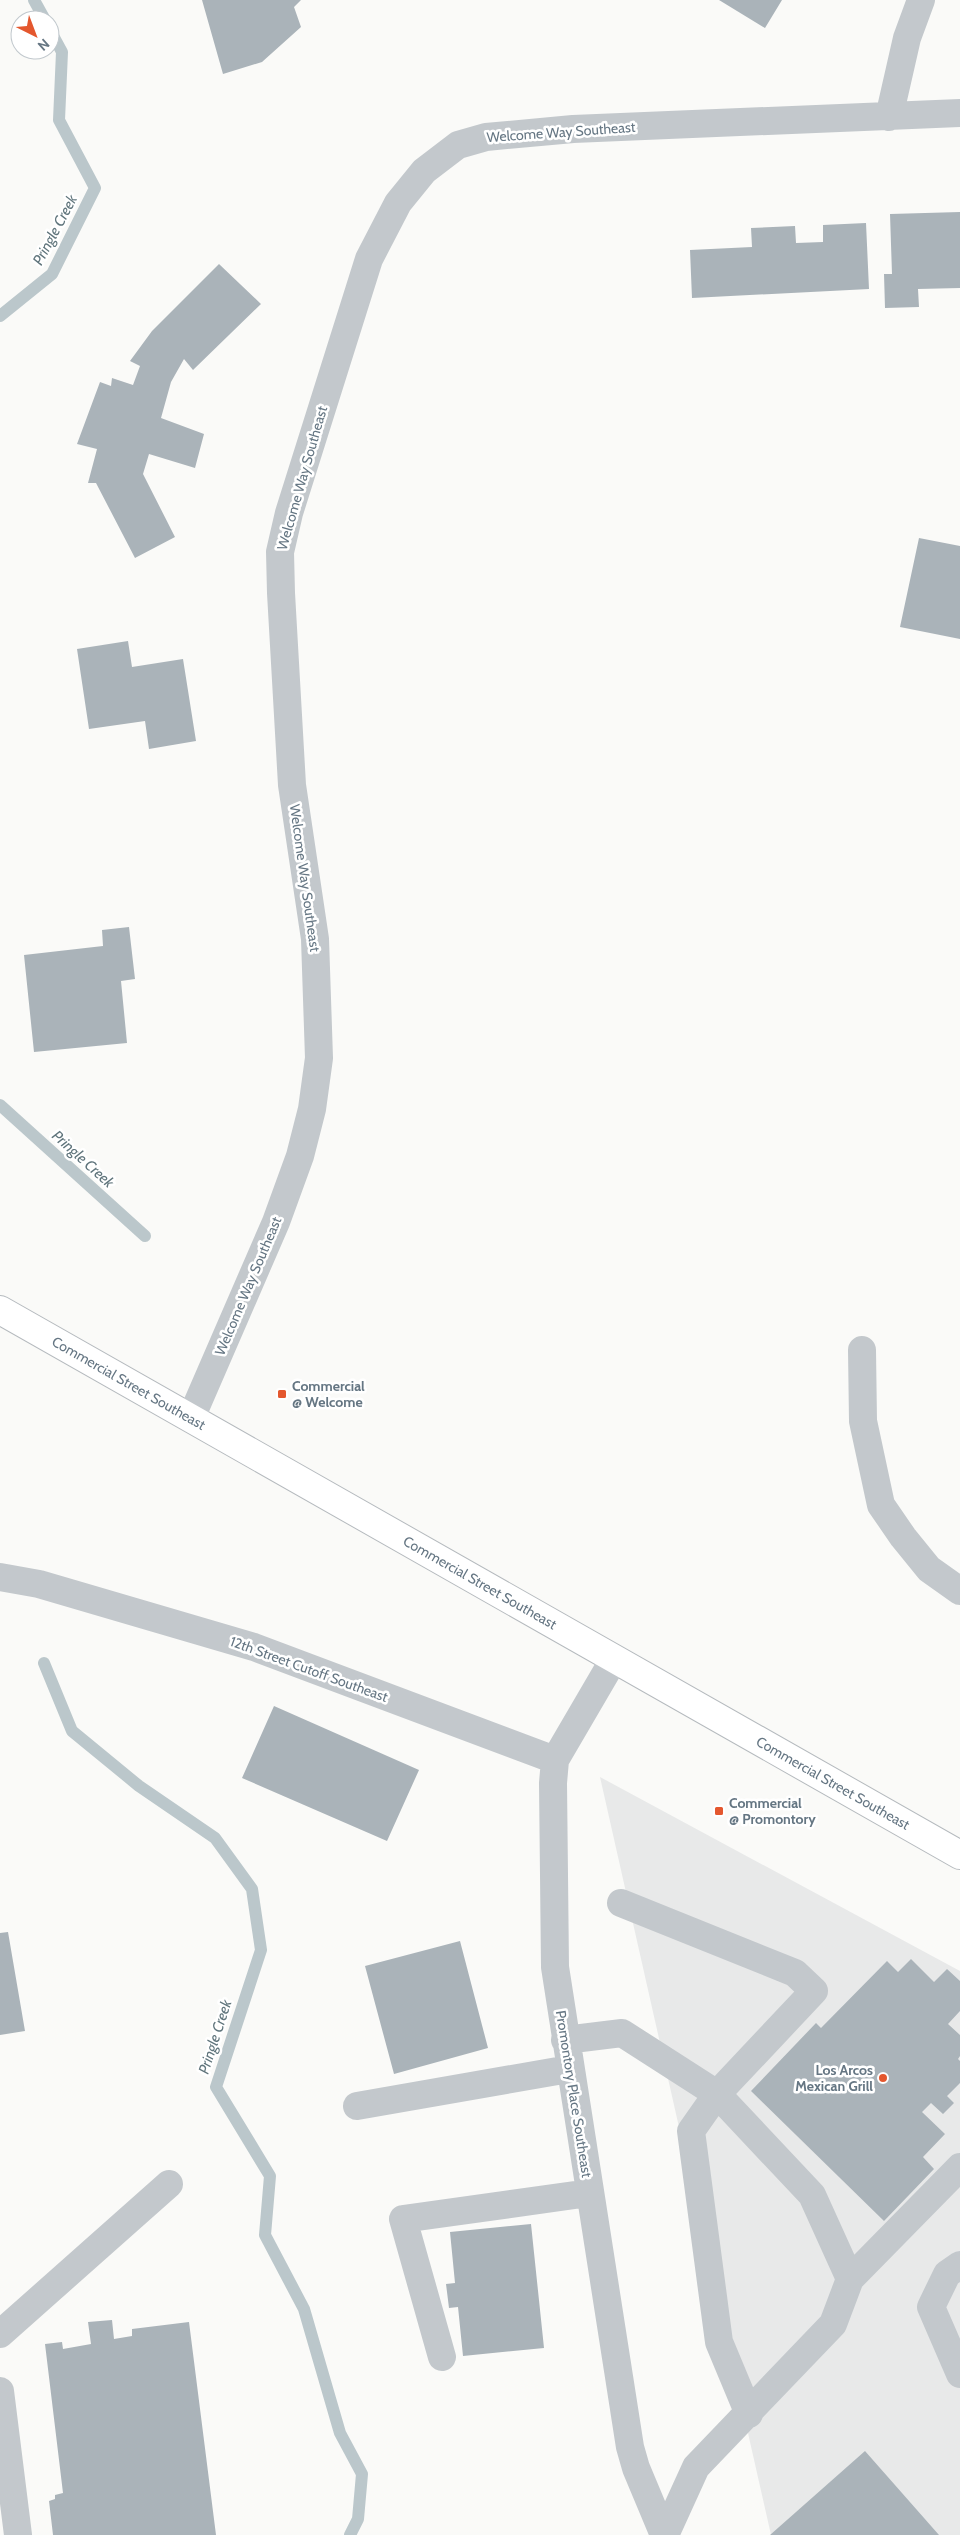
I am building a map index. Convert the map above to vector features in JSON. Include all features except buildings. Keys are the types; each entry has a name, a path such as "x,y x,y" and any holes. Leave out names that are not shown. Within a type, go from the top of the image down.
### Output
{"main road":[{"name":"Commercial Street Southeast","path":"0,1310 960,1855"}],"street":[{"path":"889,116 907,38 921,0"},
{"name":"Welcome Way Southeast","path":"190,1418 276,1222 300,1156 312,1109 319,1058 315,939 292,785 280,552 295,495 369,259 398,203 424,172 458,145 486,136 573,129 960,113"},
{"path":"862,1350 863,1421 881,1505 903,1537 929,1569 960,1591"},
{"name":"12th Street Cutoff Southeast","path":"0,1577 39,1584 254,1647 556,1760"},
{"name":"Promontory Place Southeast","path":"614,1658 556,1760 555,1967 569,2069 630,2447 636,2468 665,2535"},
{"path":"622,1904 795,1973 814,1991 717,2094 691,2131 719,2342 749,2414"},
{"path":"565,2040 622,2034 717,2094 812,2195 850,2280"},
{"path":"357,2106 569,2069"},
{"path":"665,2535 696,2467 749,2414 833,2324 850,2280 960,2167"},
{"path":"0,2334 169,2184"},
{"path":"442,2357 403,2219 589,2193"},
{"path":"960,2265 947,2274 931,2307 960,2374"},
{"path":"0,2391 18,2535"}],"shaded area":[{"path":"600,1777 960,1971 960,2535 771,2535"}],"waterway":[{"name":"Pringle Creek","path":"34,0 40,10"},
{"name":"Pringle Creek","path":"0,316 52,274 95,188 59,120 62,52 60,48"},
{"name":"Pringle Creek","path":"0,1105 145,1236"},
{"name":"Pringle Creek","path":"44,1663 72,1731 139,1786 215,1838 252,1889 261,1950 216,2087 270,2176 265,2235 304,2309 340,2433 362,2474 358,2519 350,2535"}],"place":[{"name":"Commercial @ Welcome","path":"282,1394"},
{"name":"Commercial @ Promontory","path":"719,1811"},
{"name":"Los Arcos Mexican Grill","path":"883,2078"}]}
